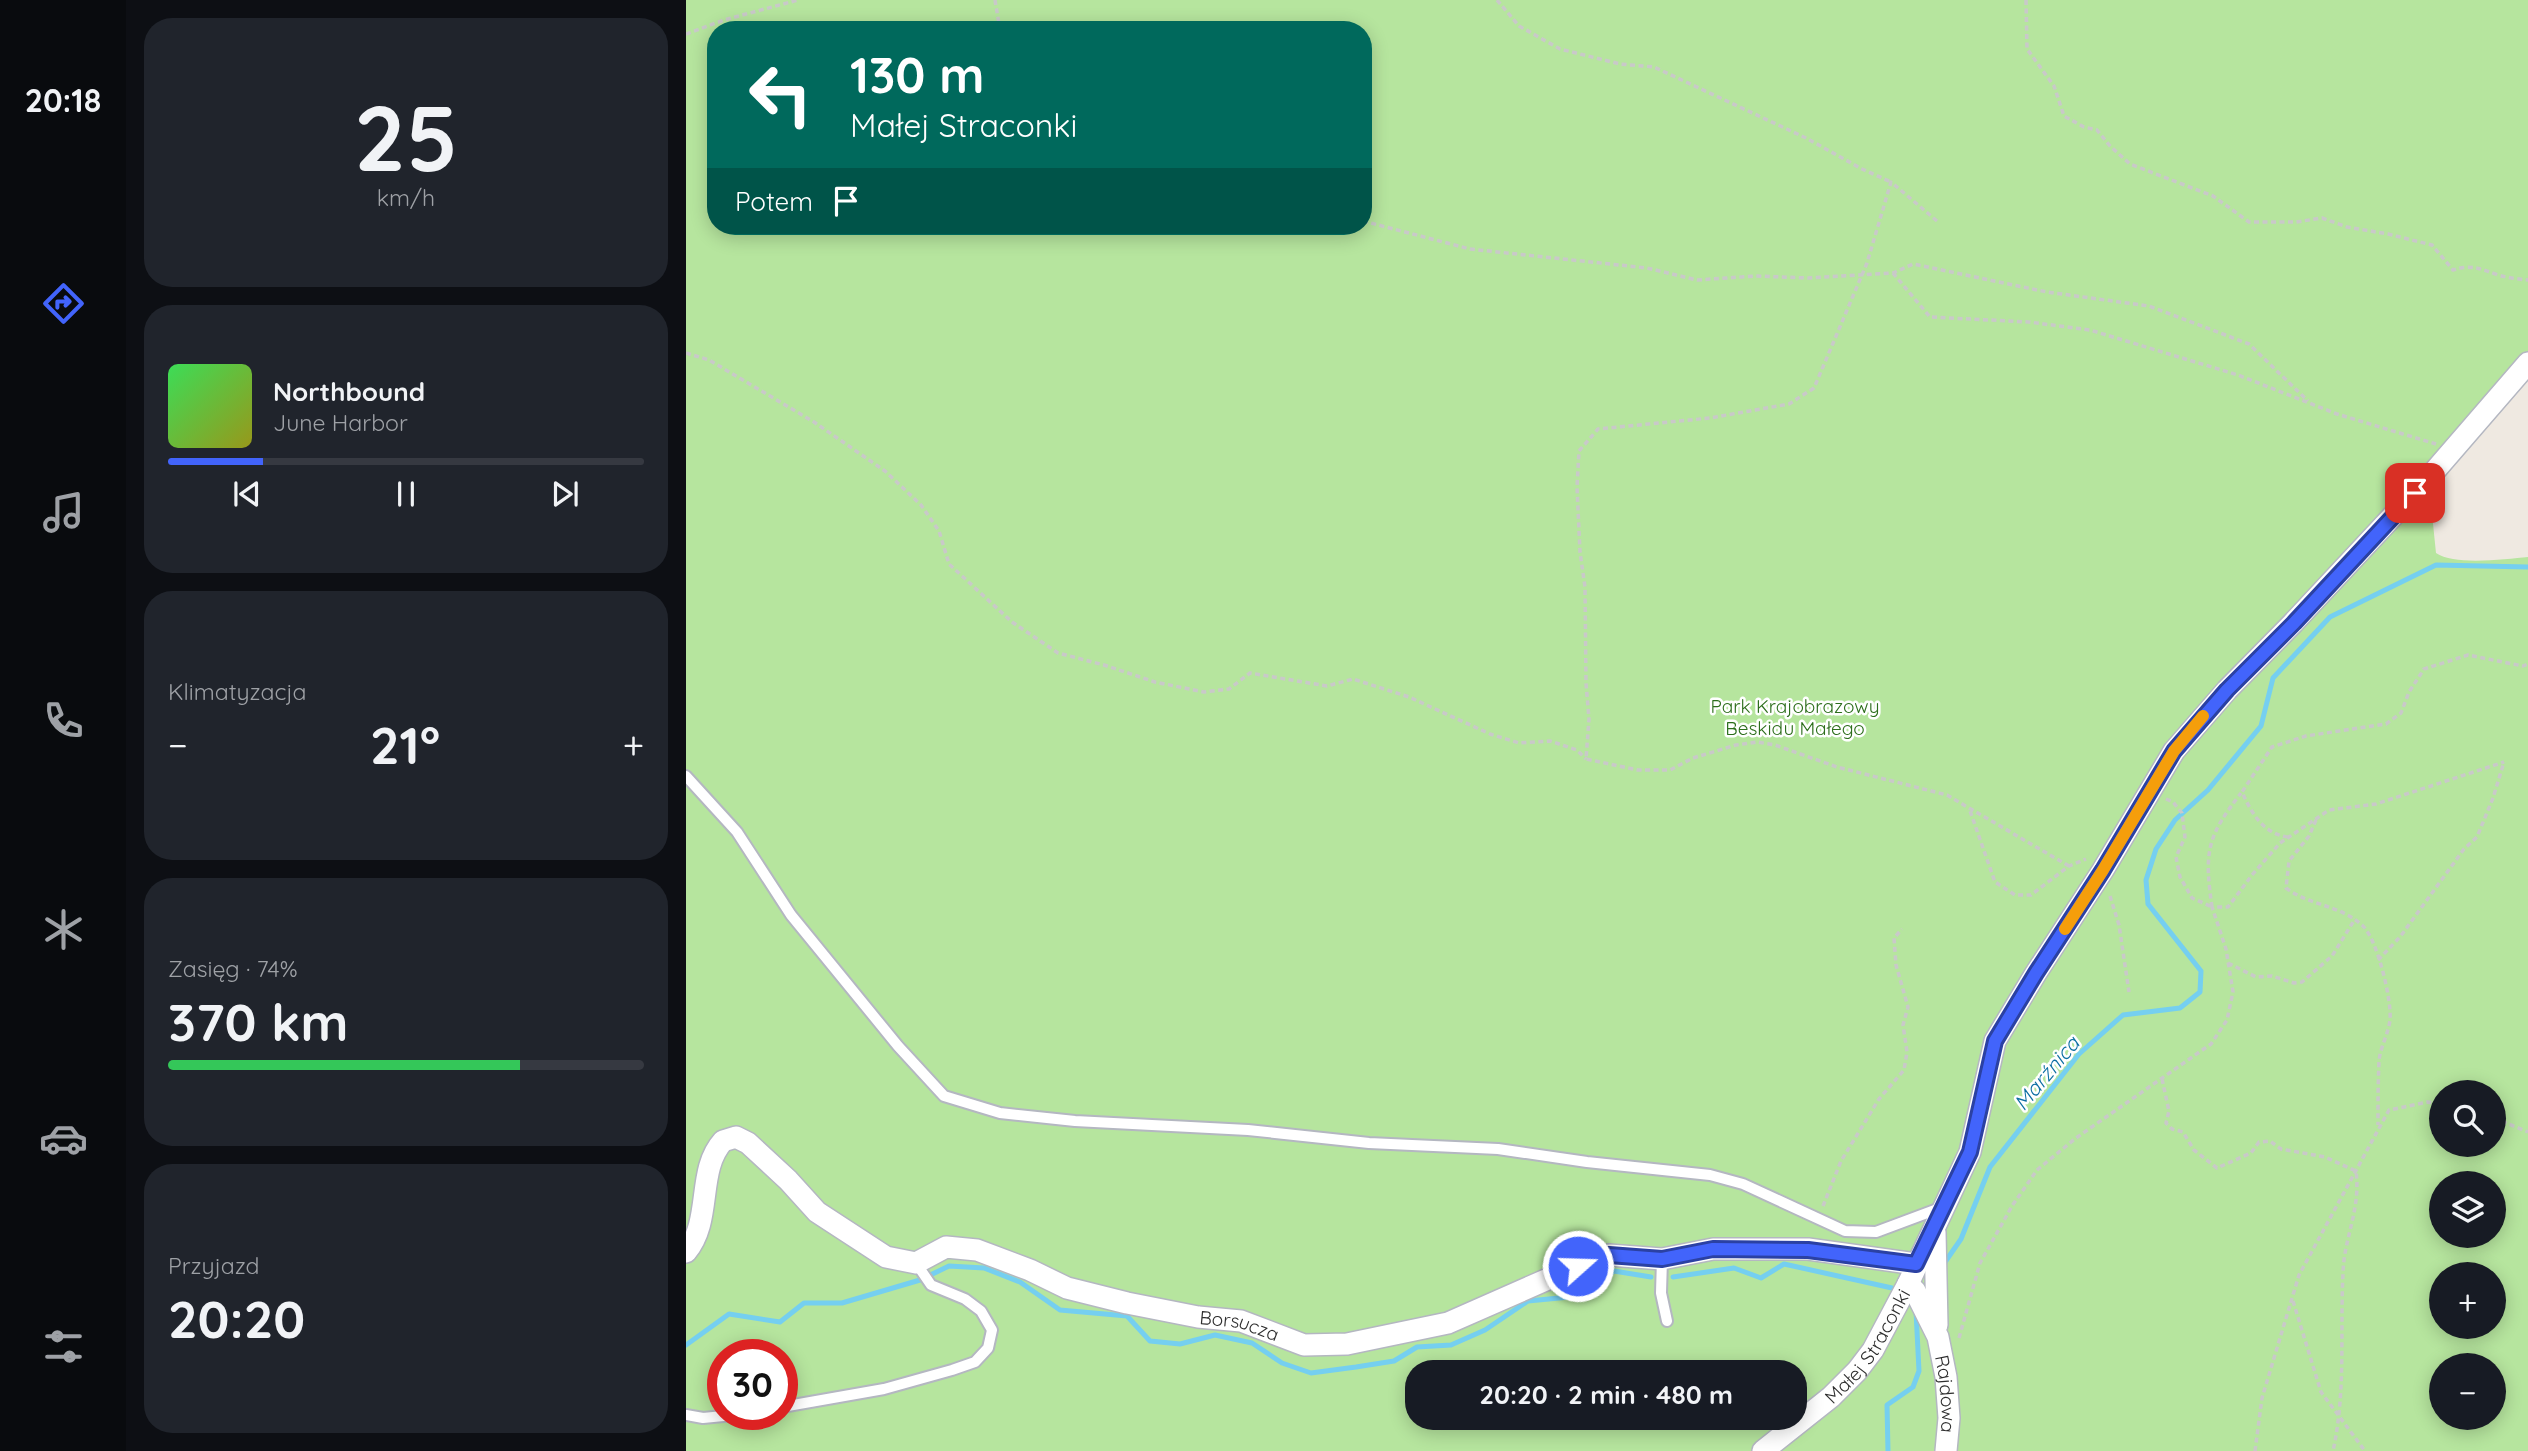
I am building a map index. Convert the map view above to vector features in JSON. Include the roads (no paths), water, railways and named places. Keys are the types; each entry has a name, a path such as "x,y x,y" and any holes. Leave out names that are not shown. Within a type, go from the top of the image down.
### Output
{"street":[{"name":"Małej Straconki","path":"1763,1451 1831,1397 1873,1350 1913,1280 1970,1152 1995,1041 2174,751 2195,725 2457,447 2528,363"},
{"path":"686,1252 700,1226 712,1157 723,1141 736,1137 748,1143 788,1180 817,1212 886,1257 920,1267"},
{"name":"Rajdowa","path":"1934,1230 1937,1242 1935,1314 1942,1334 1949,1418 1947,1451"},
{"name":"Borsucza","path":"920,1267 946,1247 977,1250 1030,1270 1067,1288 1198,1317 1241,1321 1304,1345 1347,1344 1448,1323 1609,1255 1662,1259 1713,1249 1808,1250 1913,1280"},
{"name":"Rajdowa","path":"1913,1280 1942,1334"}],"lane":[{"path":"686,776 737,832 800,925 898,1046 944,1096 1000,1113 1063,1120 1248,1130 1369,1143 1498,1149 1710,1175 1742,1184 1845,1231 1876,1232 1945,1206"},
{"path":"1662,1259 1661,1293 1667,1321"},
{"path":"798,1404 884,1389 952,1370 975,1362 988,1348 992,1330 981,1311 965,1299 932,1285 920,1267"},
{"path":"686,1415 707,1418"}],"waterway":[{"name":"Marźnica","path":"1943,1265 1961,1239 1990,1167 2079,1054 2123,1015 2180,1008 2200,992 2201,971 2148,904 2146,880 2156,849 2175,820 2208,790 2261,726 2273,678 2330,617 2436,565 2528,567"},
{"path":"1673,1277 1734,1268 1761,1278 1784,1264 1892,1288 1898,1292"},
{"path":"686,1345 729,1314 780,1322 804,1303 842,1303 920,1280 949,1266 984,1268 1020,1282 1060,1310 1127,1316 1150,1341 1180,1344 1215,1335 1252,1343 1282,1363 1311,1373 1394,1361 1417,1347 1451,1345 1485,1330 1528,1301 1580,1296 1614,1271 1651,1277"},
{"name":"Marźnica","path":"1888,1451 1887,1405 1913,1387 1919,1371 1916,1311"}],"park label":[{"name":"Park Krajobrazowy Beskidu Małego","path":"1795,717"}]}
